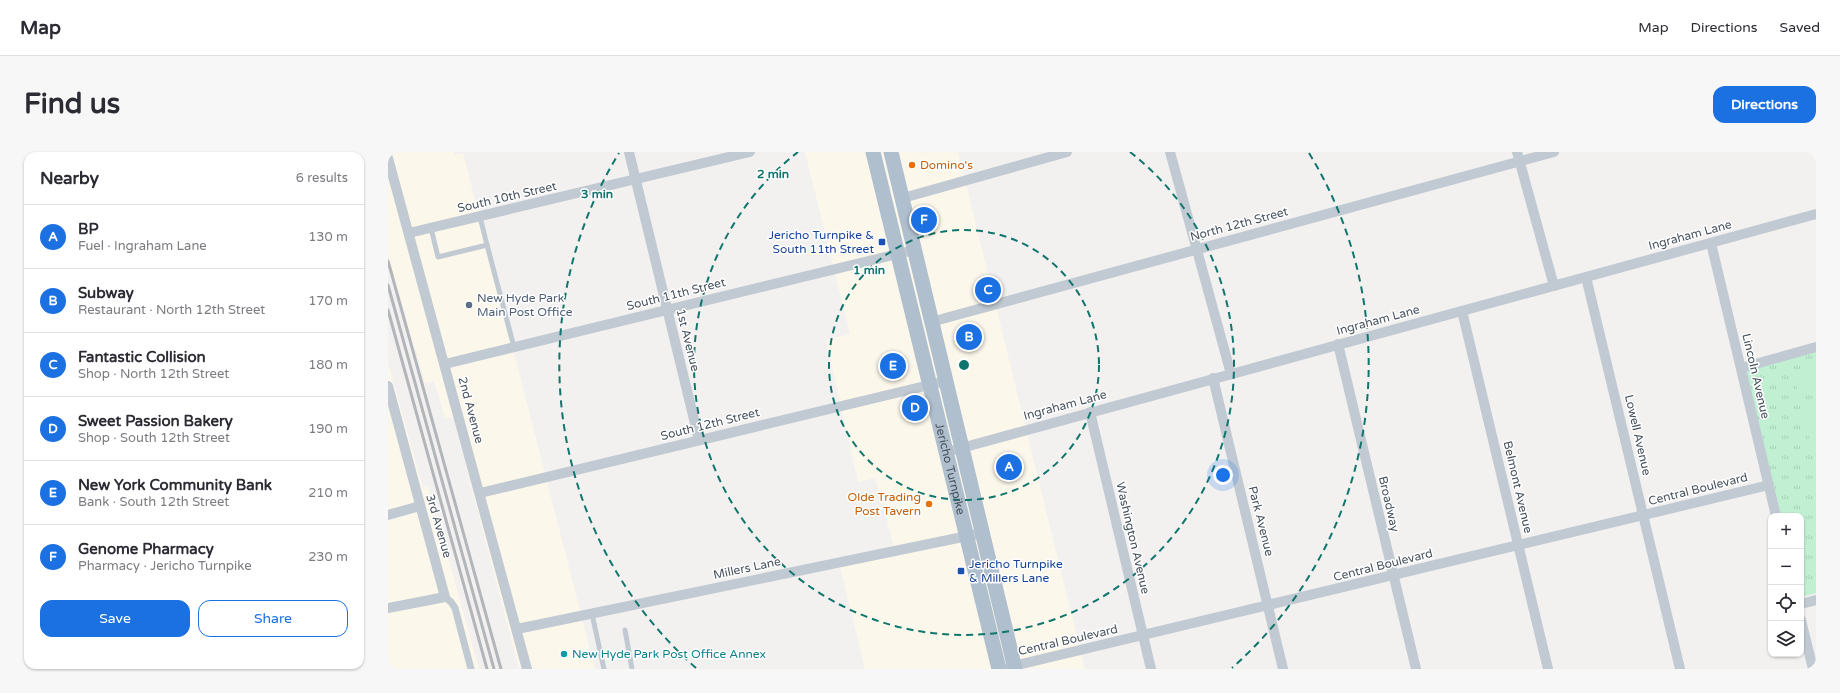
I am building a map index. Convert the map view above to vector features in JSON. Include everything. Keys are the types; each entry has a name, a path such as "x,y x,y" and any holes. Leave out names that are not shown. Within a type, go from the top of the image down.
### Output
{"main road":[{"name":"Jericho Turnpike","path":"874,152 999,669"},
{"name":"Jericho Turnpike","path":"891,152 982,533 1011,668"},
{"path":"907,288 916,295 923,320 932,322"}],"street":[{"name":"1st Avenue","path":"629,152 699,440"},
{"name":"South 10th Street","path":"409,233 750,152"},
{"path":"903,198 1067,152"},
{"path":"1170,152 1231,374"},
{"name":"North 12th Street","path":"932,322 1197,249 1519,157 1554,152"},
{"path":"1519,157 1554,286"},
{"name":"2nd Avenue","path":"388,158 527,669"},
{"name":"Ingraham Lane","path":"947,452 1816,214"},
{"name":"Lincoln Avenue","path":"1711,243 1775,513"},
{"name":"South 11th Street","path":"445,364 914,250"},
{"name":"Lowell Avenue","path":"1586,277 1680,669"},
{"name":"Belmont Avenue","path":"1462,311 1548,669"},
{"name":"Broadway","path":"1338,344 1416,669"},
{"path":"1741,368 1816,347"},
{"name":"Park Avenue","path":"1213,378 1283,669"},
{"name":"South 12th Street","path":"480,493 946,381"},
{"name":"3rd Avenue","path":"388,386 445,597 455,608 471,669"},
{"name":"Washington Avenue","path":"1090,412 1151,669"},
{"name":"Central Boulevard","path":"1011,668 1768,485"},
{"path":"388,515 420,506"},
{"name":"Millers Lane","path":"517,629 982,533"},
{"path":"388,608 445,597"},
{"path":"1804,603 1816,600"},
{"path":"1801,621 1813,669"}],"lane":[{"path":"480,217 514,347"},
{"path":"431,228 438,257 487,245"},
{"path":"592,614 604,669"},
{"path":"625,630 632,669"}],"shaded area":[{"path":"388,152 454,152 455,155 463,153 595,669 519,669 453,417 445,418 434,381 425,383 388,256"},
{"path":"805,152 958,152 1085,669 865,669 838,558 894,546 875,478 858,482 826,340 850,334"},
{"path":"388,363 423,488 428,486 479,669 388,669"}],"green space":[{"path":"1816,351 1816,593 1804,596 1804,513 1780,513 1746,371"},
{"path":"1816,371 1816,391 1799,395 1794,376"},
{"path":"1816,400 1816,419 1805,422 1801,403"},
{"path":"1816,426 1816,446 1811,447 1807,428"}],"railway":[{"path":"388,261 501,669"},
{"path":"388,285 494,669"},
{"path":"388,310 487,669"}],"place":[{"name":"Domino's","path":"912,165"},
{"name":"Genome Pharmacy","path":"924,220"},
{"name":"Jericho Turnpike & South 11th Street","path":"882,242"},
{"name":"Fantastic Collision","path":"988,290"},
{"name":"New Hyde Park Main Post Office","path":"469,305"},
{"name":"Subway","path":"969,337"},
{"name":"New York Community Bank","path":"893,366"},
{"name":"Sweet Passion Bakery","path":"915,408"},
{"name":"BP","path":"1009,467"},
{"name":"Olde Trading Post Tavern","path":"929,504"},
{"name":"Jericho Turnpike & Millers Lane","path":"961,571"},
{"name":"New Hyde Park Post Office Annex","path":"564,654"}]}
